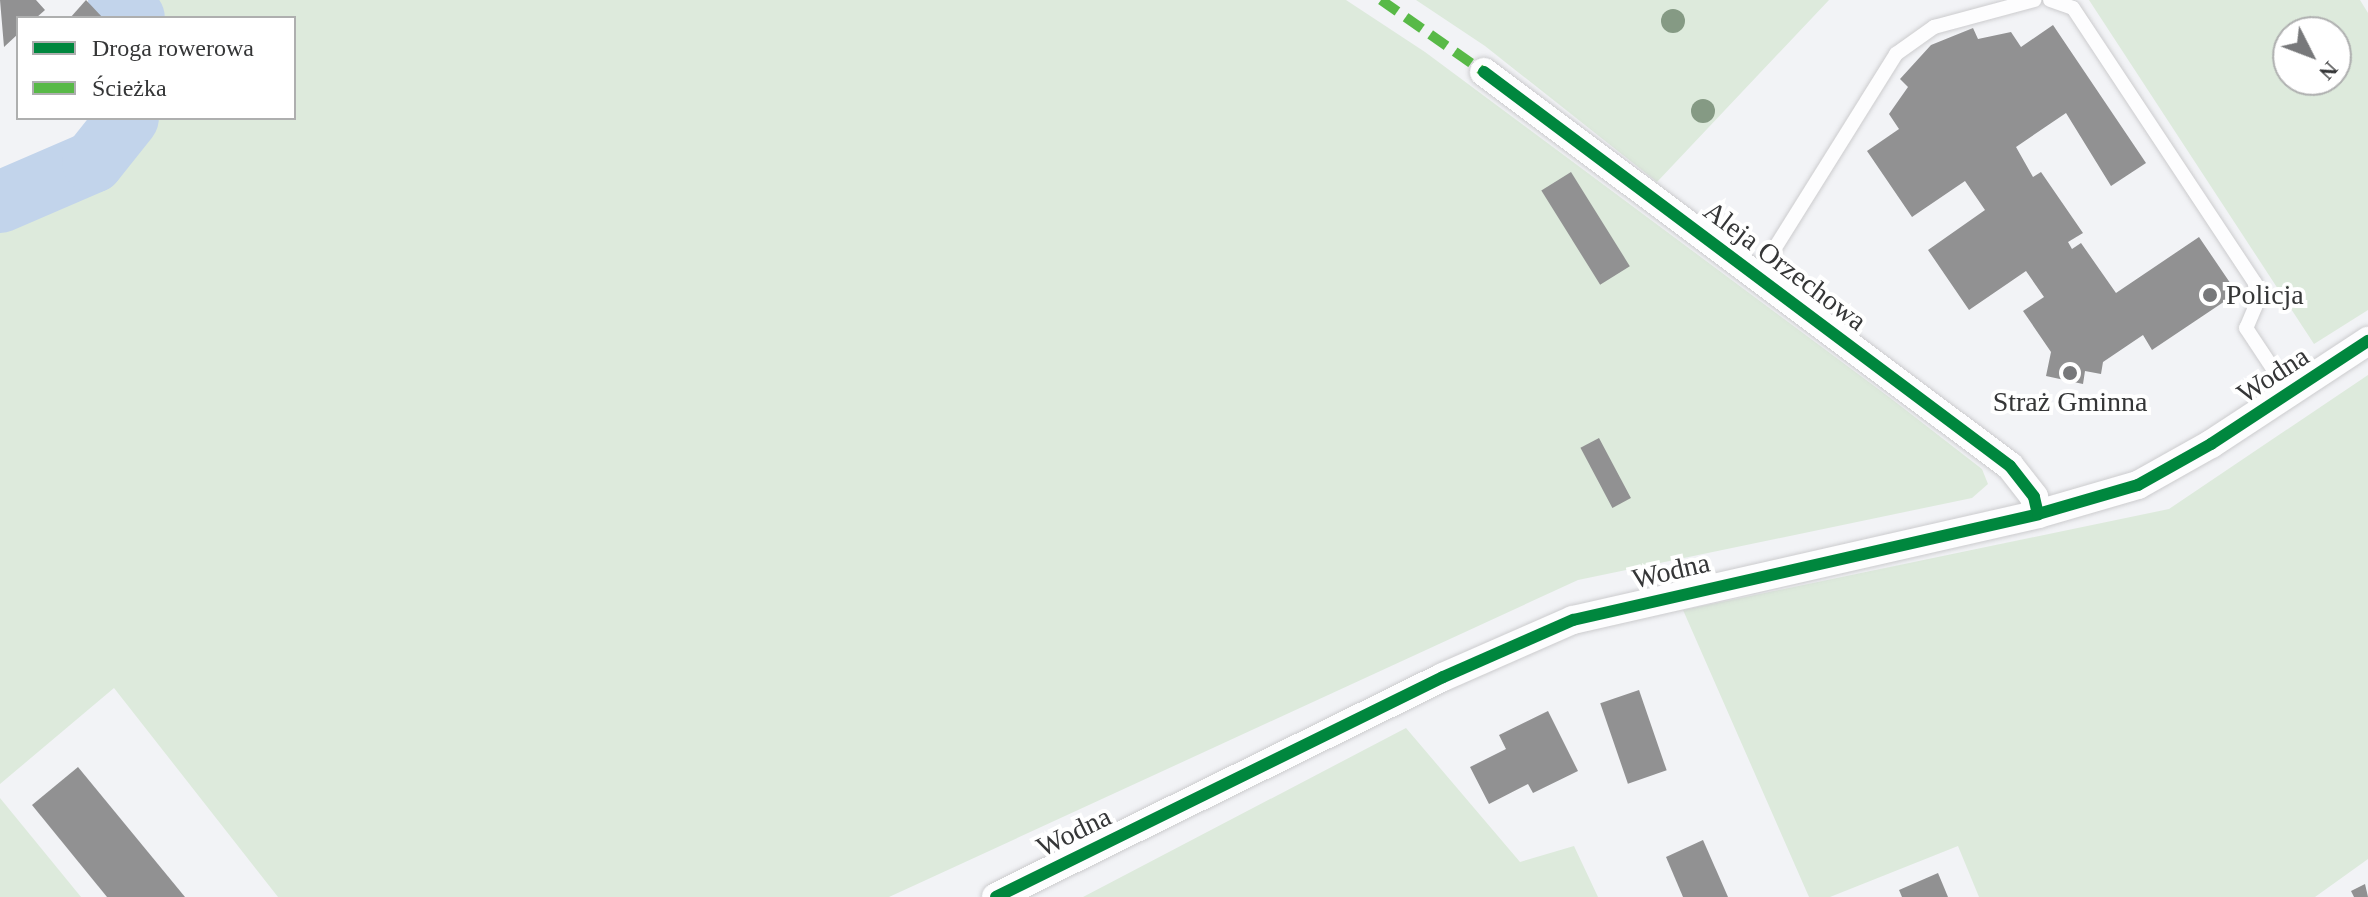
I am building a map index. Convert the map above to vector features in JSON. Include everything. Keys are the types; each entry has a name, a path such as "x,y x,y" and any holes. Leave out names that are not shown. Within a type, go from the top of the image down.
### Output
{"street":[{"name":"Aleja Orzechowa","path":"1484,72 2010,466 2034,497 2038,514"},
{"name":"Wodna","path":"996,897 1443,677 1573,620 2038,514 2138,485 2368,341"}],"lane":[{"path":"1758,275 1896,54 1934,27 2034,0"},
{"path":"2050,0 2073,8 2255,283 2256,305 2246,328 2289,393"}],"green space":[{"path":"106,0 1346,0 1425,52 1889,397 1982,469 1988,484 1972,498 1578,580 889,897 278,897 114,688 0,784 0,222 56,191 112,120 296,120 296,16 120,16"},
{"path":"1416,0 1829,0 1657,182 1485,46"},
{"path":"2089,0 2360,0 2368,13 2368,310 2314,344"},
{"path":"2368,375 2368,859 2315,897 1979,897 1958,846 1830,897 1809,897 1683,610 2169,509"},
{"path":"1406,728 1520,862 1574,846 1598,897 1083,897"},
{"path":"0,798 81,897 0,897"}],"building":[{"path":"0,0 36,0 45,10 38,16 16,16 16,36 4,47"},
{"path":"86,0 101,16 72,16"},
{"path":"2053,25 2146,163 2111,186 2066,113 2016,147 2033,177 2041,172 2083,233 2068,242 2072,249 2081,243 2116,293 2199,237 2237,293 2152,350 2143,335 2103,362 2101,374 2085,371 2083,384 2046,376 2051,352 2023,311 2044,297 2026,271 1969,310 1928,250 1985,210 1965,181 1912,217 1867,151 1899,129 1889,114 1908,87 1900,79 1931,45 1973,28 1978,39 2011,32 2021,47"},
{"path":"1571,172 1630,266 1600,285 1541,191"},
{"path":"1599,438 1631,498 1612,508 1580,448"},
{"path":"1639,690 1667,770 1628,784 1600,703"},
{"path":"1548,711 1578,771 1533,793 1528,784 1489,804 1470,767 1506,749 1499,735"},
{"path":"78,767 185,897 107,897 32,805"},
{"path":"1703,840 1728,897 1683,897 1666,857"},
{"path":"1938,873 1948,897 1902,897 1899,890"},
{"path":"2365,884 2368,897 2354,897 2351,891"}],"waterway":[{"path":"119,0 132,16"},
{"path":"0,202 93,162 126,120"}],"marked path":[{"path":"1381,0 1484,72"}],"cycle path":[{"path":"1484,72 2010,466 2034,497 2038,514"},
{"path":"996,897 1443,677 1573,620 2038,514 2138,485 2211,444 2368,341"}],"place":[{"name":"Policja","path":"2210,295"},
{"name":"Straż Gminna","path":"2070,373"}]}
